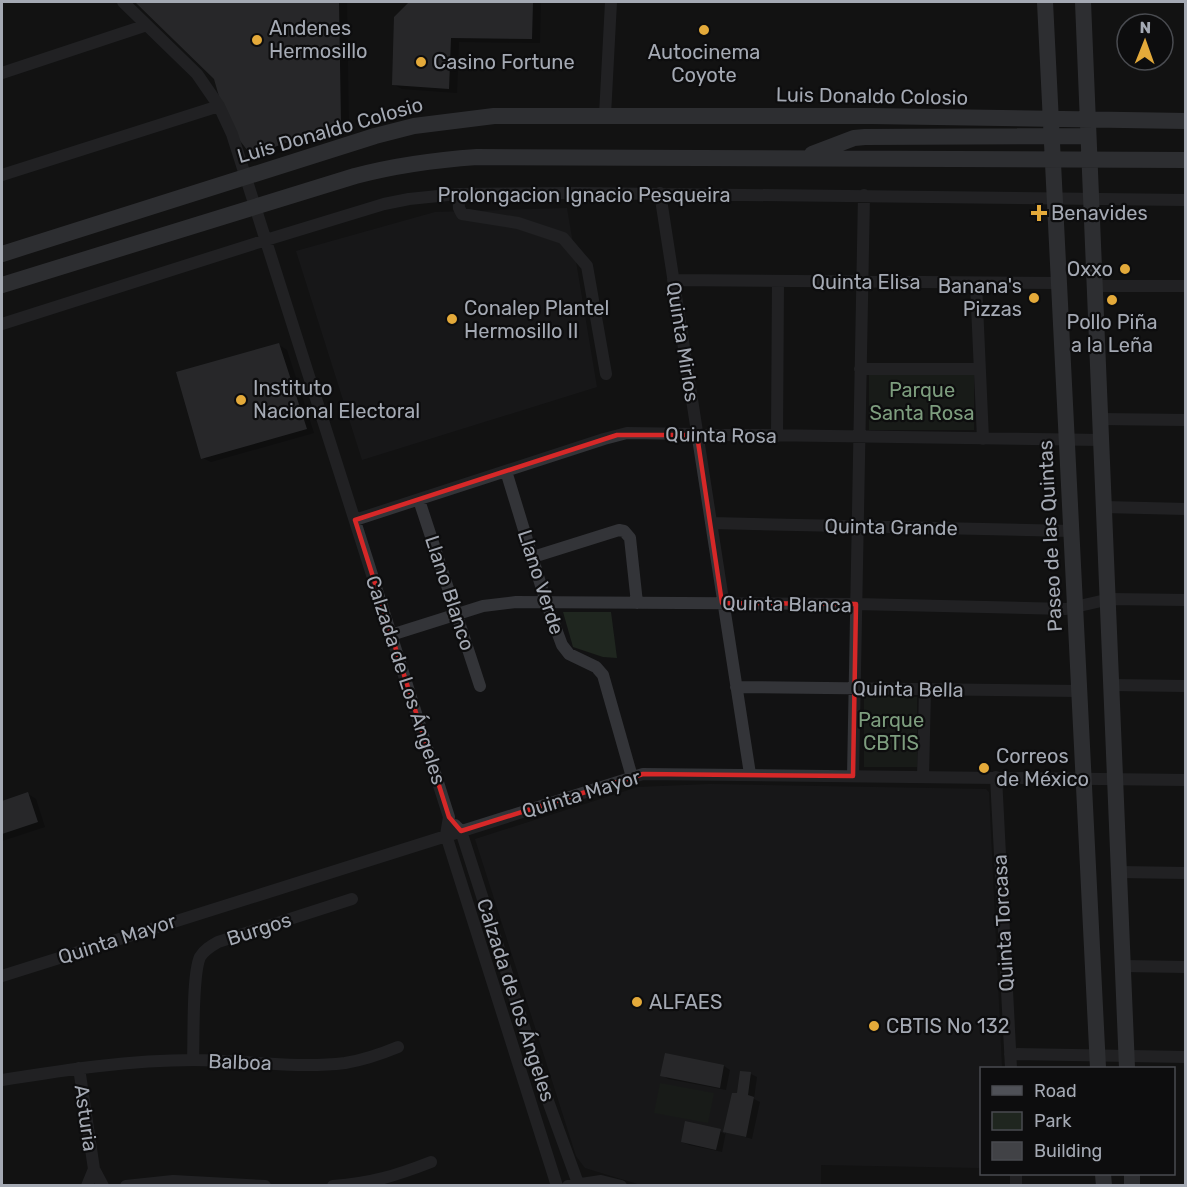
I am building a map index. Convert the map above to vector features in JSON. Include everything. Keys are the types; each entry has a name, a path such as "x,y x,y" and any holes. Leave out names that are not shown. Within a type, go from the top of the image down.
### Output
{"main road":[{"name":"Paseo de las Quintas","path":"1046,2 1098,1062"},
{"path":"1083,2 1127,1062"},
{"name":"Luis Donaldo Colosio","path":"2,254 246,176 414,126 455,119 494,116 605,115 1050,119 1088,128 1185,121"},
{"path":"803,158 865,136 1051,136 1088,128"},
{"path":"2,285 355,176 395,165 428,160 477,157 1185,160"}],"street":[{"name":"Calzada de Los Ángeles","path":"123,2 197,74 219,106 232,134 449,817 446,835 557,1185"},
{"path":"605,115 611,2"},
{"path":"2,73 147,25"},
{"path":"2,175 219,106"},
{"name":"Prolongacion Ignacio Pesqueira","path":"2,324 266,240 384,204 409,199 458,194 660,193 1185,200"},
{"name":"Quinta Mirlos","path":"660,193 750,774"},
{"path":"458,194 462,214 518,223 563,237 587,267 606,374"},
{"path":"853,776 864,195"},
{"name":"Quinta Elisa","path":"673,280 1059,283"},
{"path":"777,436 778,281"},
{"path":"976,283 983,439"},
{"path":"1094,286 1185,286"},
{"path":"860,369 980,369"},
{"path":"1100,419 1185,420"},
{"name":"Quinta Rosa","path":"355,520 617,435 636,433 1101,441"},
{"name":"Llano Verde","path":"506,471 546,602 565,650 596,667 603,675 632,777"},
{"name":"Llano Blanco","path":"419,500 480,686"},
{"path":"1104,507 1185,509"},
{"name":"Quinta Grande","path":"711,523 1071,531"},
{"path":"533,558 619,530 624,531 630,538 637,603"},
{"name":"Quinta Blanca","path":"391,635 492,605 546,602 856,604 1054,609 1075,607 1107,599 1185,600"},
{"path":"1111,685 1185,686"},
{"name":"Quinta Bella","path":"736,687 1079,691"},
{"path":"924,777 925,689"},
{"name":"Quinta Mayor","path":"2,976 446,835 651,773 1185,780"},
{"name":"Quinta Torcasa","path":"996,777 1011,1067"},
{"name":"Calzada de los Ángeles","path":"449,817 460,831 575,1185"},
{"path":"1119,872 1185,873"},
{"name":"Burgos","path":"193,1060 196,972 200,957 206,948 218,942 352,899"},
{"path":"1123,966 1185,967"},
{"name":"Balboa","path":"2,1080 135,1062 193,1060 320,1065 370,1058 398,1047"},
{"path":"1010,1054 1098,1062 1185,1057"},
{"name":"Asturia","path":"79,1068 94,1169 103,1185"},
{"path":"333,1185 359,1184 390,1178 431,1162"},
{"name":"Asturia","path":"87,1185 94,1169"},
{"path":"126,1185 174,1181 265,1185"},
{"path":"575,1185 601,1181 621,1185"}],"highlighted area":[{"path":"617,435 697,435 722,603 856,604 853,776 643,774 461,831 449,817 355,520"}],"shaded area":[{"name":"Conalep Plantel Hermosillo II","path":"567,208 597,387 362,460 296,251 435,212"},
{"path":"710,784 986,789 989,792 1002,1067 980,1067 980,1168 821,1165 821,1185 644,1186 585,1168 576,1156 475,839 638,787"}],"green space":[{"name":"Parque Santa Rosa","path":"869,372 974,373 974,430 869,430"},
{"path":"563,612 611,612 617,658 603,657 573,647"},
{"name":"Parque CBTIS","path":"864,696 917,697 917,767 864,767"},
{"path":"660,1083 714,1093 708,1123 654,1113"}],"building":[{"name":"Andenes Hermosillo","path":"135,2 339,2 341,124 251,155 227,124 214,79"},
{"name":"Casino Fortune","path":"409,2 533,2 532,39 451,38 449,89 392,85 394,17"},
{"name":"Instituto Nacional Electoral","path":"279,343 307,429 201,459 176,372"},
{"path":"28,792 38,822 2,834 2,801"},
{"path":"665,1053 724,1065 720,1088 660,1076"},
{"path":"740,1071 751,1072 748,1095 754,1097 746,1137 723,1132 732,1093 737,1093"},
{"path":"685,1121 721,1129 716,1150 681,1142"}],"place":[{"name":"Autocinema Coyote","path":"704,30"},
{"name":"Andenes Hermosillo","path":"257,40"},
{"name":"Casino Fortune","path":"421,62"},
{"name":"Benavides","path":"1039,213"},
{"name":"Oxxo","path":"1125,269"},
{"name":"Banana's Pizzas","path":"1034,298"},
{"name":"Pollo Piña a la Leña","path":"1112,300"},
{"name":"Conalep Plantel Hermosillo II","path":"452,319"},
{"name":"Instituto Nacional Electoral","path":"241,400"},
{"name":"Correos de México","path":"984,768"},
{"name":"ALFAES","path":"637,1002"},
{"name":"CBTIS No 132","path":"874,1026"}]}
